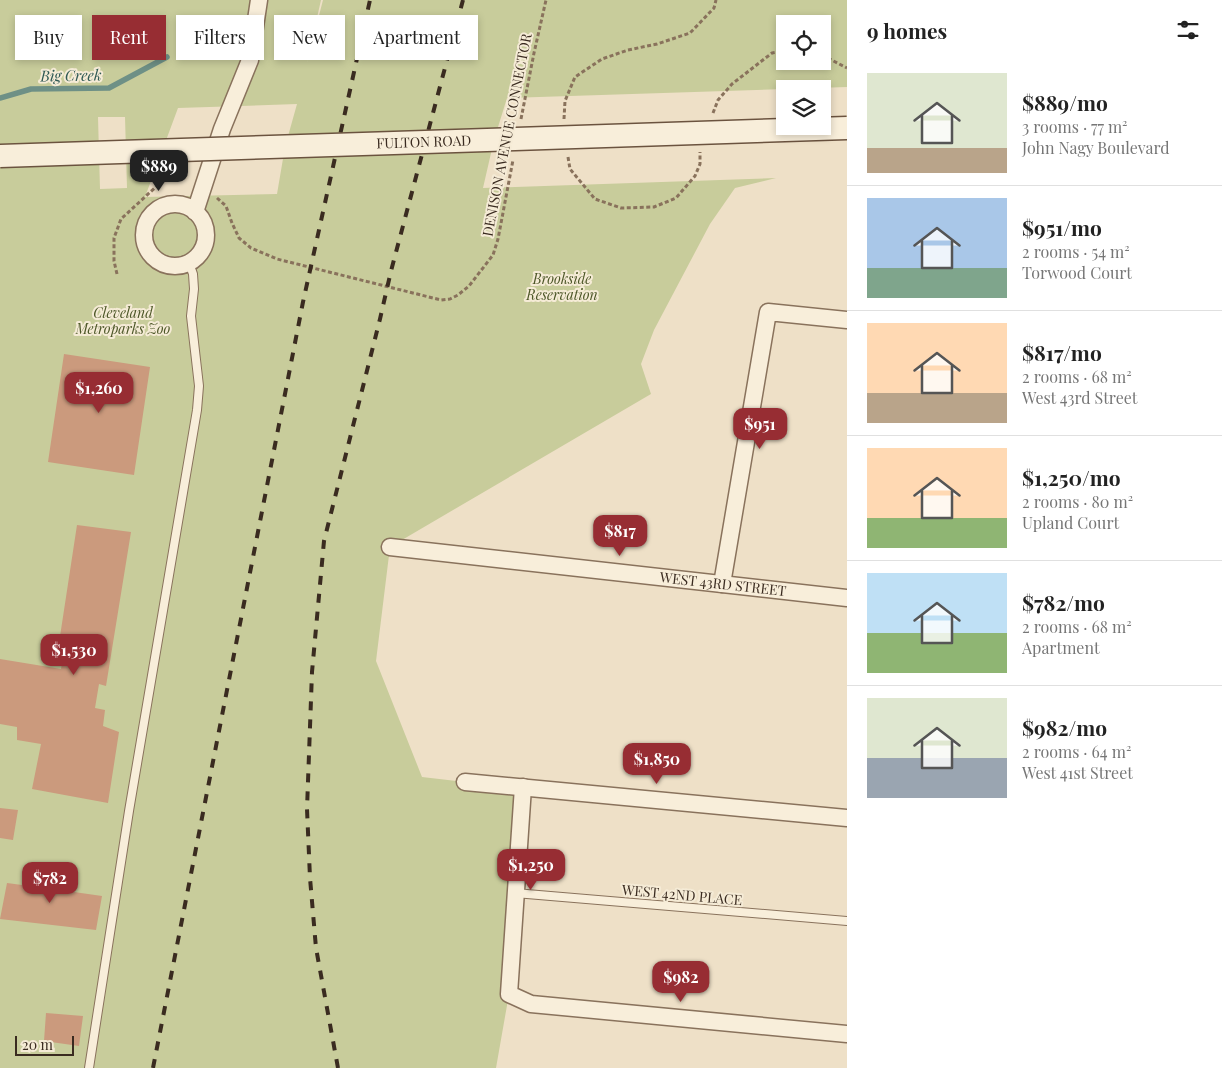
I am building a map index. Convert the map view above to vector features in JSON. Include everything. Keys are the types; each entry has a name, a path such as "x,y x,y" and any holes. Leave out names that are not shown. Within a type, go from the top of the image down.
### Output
{"main road":[{"name":"FULTON ROAD","path":"0,156 847,128"}],"street":[{"path":"196,212 222,129 250,60 260,0"},
{"path":"177,204 187,206 196,212 205,226 206,235 205,244 196,258 189,263 179,266 159,261 152,255 146,246 144,236 150,217 158,209 167,205 177,204"},
{"path":"722,584 768,312 847,320"},
{"name":"WEST 43RD STREET","path":"390,547 847,598"},
{"path":"465,782 847,818"},
{"path":"523,788 509,994 531,1004 847,1034"}],"lane":[{"path":"89,1068 127,821 198,410 199,386 191,316 194,289 193,274 189,263"},
{"name":"WEST 42ND PLACE","path":"515,894 847,921"}],"path":[{"name":"DENISON AVENUE CONNECTOR","path":"521,122 546,0"},
{"path":"831,60 847,68"},
{"name":"DENISON AVENUE CONNECTOR","path":"226,206 240,238 251,248 277,259 440,300 450,299 469,286 493,255 498,239 514,158"},
{"path":"117,274 114,261 114,238 121,219 178,166"}],"green space":[{"path":"0,0 321,0 318,15 274,15 274,60 307,60 307,62 308,60 345,60 345,15 319,15 323,0 847,0 847,87 831,88 831,80 776,80 776,89 507,98 494,140 483,188 776,178 735,188 710,224 654,330 641,364 651,394 390,547 376,661 422,777 523,787 509,994 496,1068 0,1068","holes":["297,104 285,147 277,194 145,197 178,108","98,117 125,117 127,188 100,189"]}],"building":[{"path":"64,354 150,367 134,475 48,462"},
{"path":"77,525 131,532 106,686 99,684 95,708 105,710 103,726 119,732 108,803 32,789 41,744 17,740 17,727 0,724 0,659 61,669 63,657 57,656"},
{"path":"0,808 18,810 13,840 0,838"},
{"path":"24,876 69,882 67,891 102,896 96,930 0,919 7,883 22,885"},
{"path":"46,1013 83,1016 79,1046 44,1041"}],"waterway":[{"name":"Big Creek","path":"0,98 31,89 109,88 167,57"}],"railway":[{"path":"153,1068 303,302 370,0"},
{"path":"338,1068 316,948 307,809 312,672 324,541 391,271 463,0"}],"park label":[{"name":"Brookside Reservation","path":"562,288"},
{"name":"Cleveland Metroparks Zoo","path":"123,322"}]}
